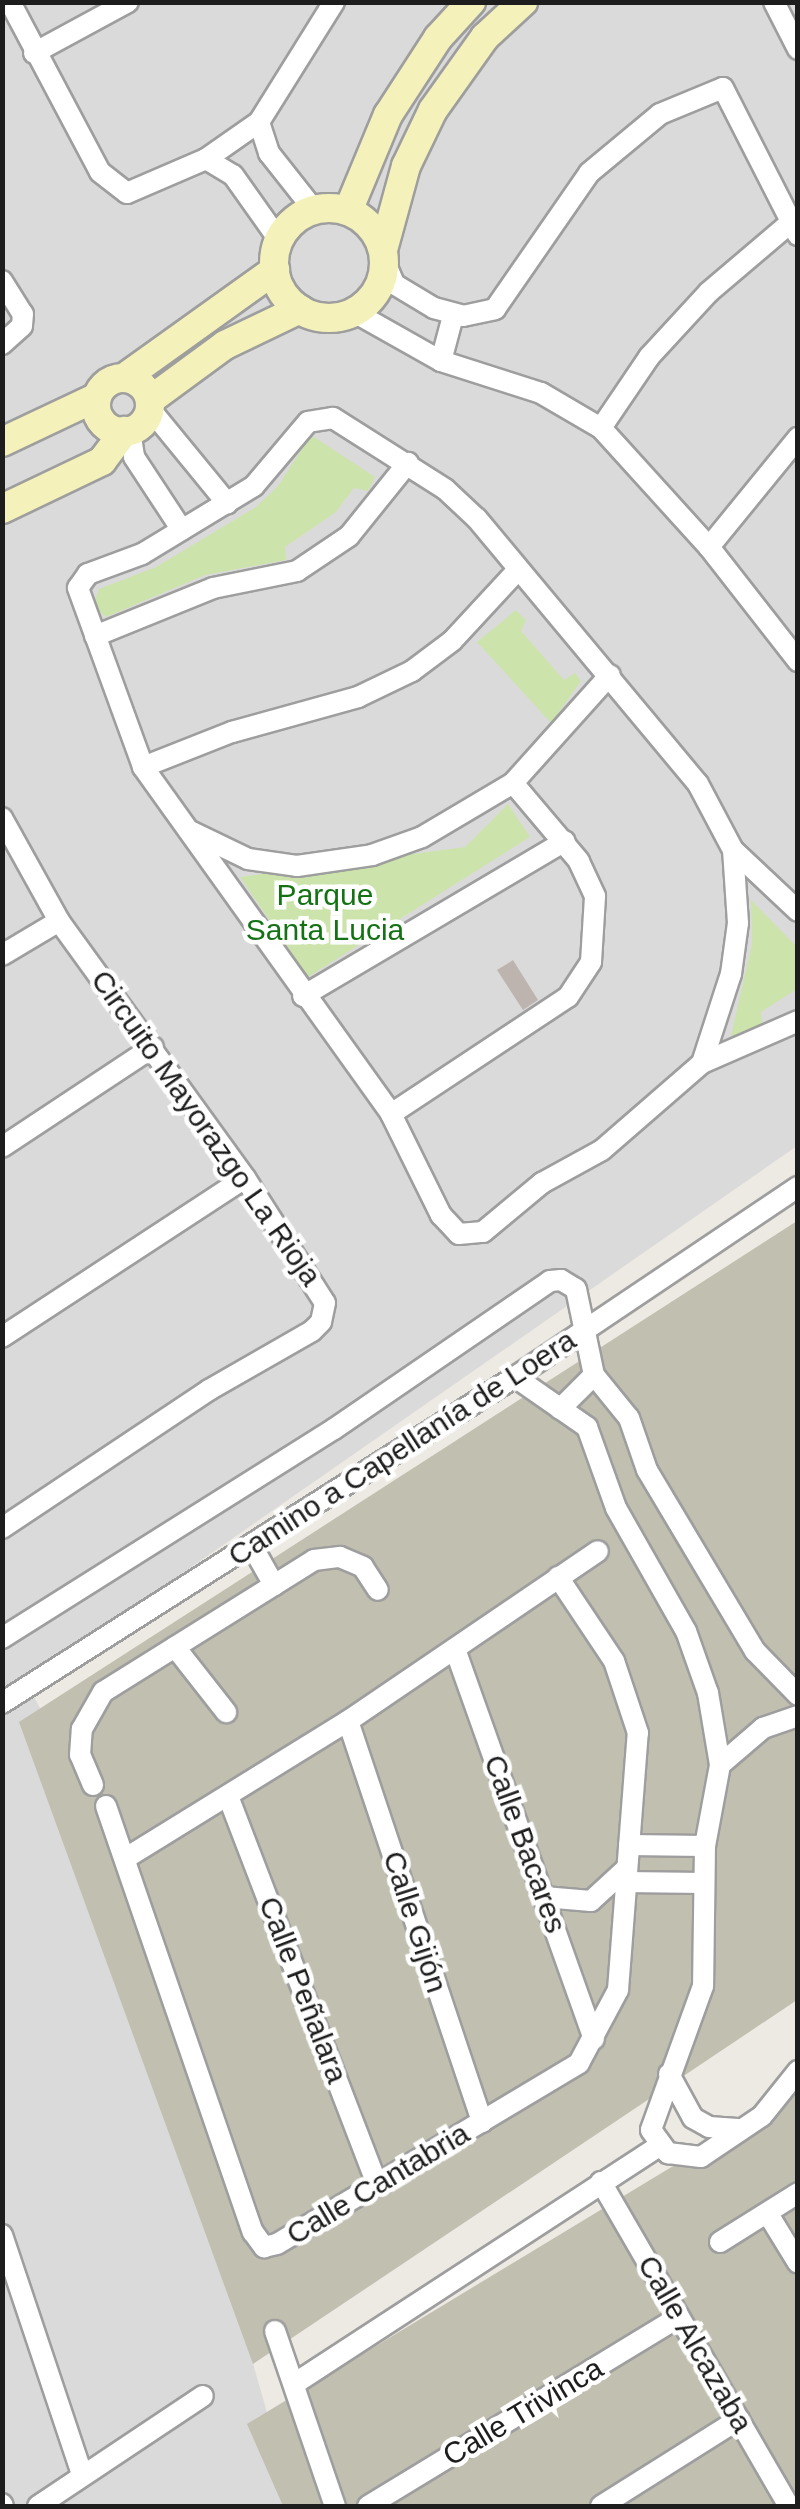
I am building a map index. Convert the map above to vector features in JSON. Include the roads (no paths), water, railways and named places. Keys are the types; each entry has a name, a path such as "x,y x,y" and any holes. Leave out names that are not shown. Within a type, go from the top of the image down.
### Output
{"street":[{"path":"10,2 34,53 116,190 134,193 206,159 259,122 334,2"},
{"path":"34,53 128,2"},
{"path":"306,2 317,24"},
{"path":"348,211 388,115 438,38 470,2"},
{"path":"522,2 484,37 432,110 406,166 384,255 371,299 354,312 327,318 300,309 274,270 279,240 314,210 348,211 376,233 384,255 402,291 454,316 500,306 588,173 660,114 716,89 734,100 794,229 685,318 601,428"},
{"path":"774,2 798,49"},
{"path":"259,122 269,153 314,210"},
{"path":"206,159 233,175 279,240"},
{"path":"2,442 97,398 107,383 124,378 274,270"},
{"path":"2,281 24,314 22,326 2,344"},
{"path":"2,510 89,468 150,404 225,346 300,309"},
{"path":"354,312 442,361 541,393 601,428 709,546 798,661"},
{"path":"442,361 454,316"},
{"path":"124,378 141,384 150,404 226,504"},
{"path":"97,398 102,421 127,431"},
{"path":"798,910 733,850 698,784 610,675 516,572 476,518 408,463 334,418 315,418 268,471 226,504 82,579 78,600 143,766 303,996 391,1114 441,1215 454,1230 472,1236 542,1183 602,1150 702,1064 798,1021"},
{"path":"127,431 134,456 182,530"},
{"path":"709,546 798,438"},
{"path":"95,636 213,588 309,564 349,536 408,463"},
{"path":"143,766 232,732 358,697 412,670 452,641 516,572"},
{"path":"188,830 267,864 330,864 422,837 513,783 610,675"},
{"path":"391,1114 568,997 584,977 598,924 595,896 564,841 513,783"},
{"name":"Circuito Mayorazgo La Rioja","path":"2,818 59,921 154,1048 322,1293 321,1322 2,1528"},
{"path":"303,996 564,841"},
{"path":"702,1064 731,974 738,924 733,850"},
{"path":"2,955 59,921"},
{"path":"2,1146 154,1048"},
{"path":"2,1337 245,1178"},
{"name":"Camino a Capellanía de Loera","path":"2,1704 515,1377 798,1187"},
{"path":"2,1638 334,1428 550,1281 576,1289 594,1375 622,1405 647,1470 755,1651 798,1695"},
{"path":"560,1409 594,1375"},
{"path":"515,1377 587,1427 616,1508 686,1632 708,1693 720,1765 706,1846 703,1986 652,2112 651,2130 660,2146 688,2159 700,2157 778,2101 798,2071"},
{"path":"252,1546 274,1585"},
{"path":"126,1858 348,1722 598,1551"},
{"path":"93,1785 80,1755 82,1729 103,1692 314,1560 340,1557 363,1567 378,1590"},
{"name":"Calle Cantabria","path":"106,1806 258,2243 277,2244 579,2063 618,1990 636,1715 614,1661 558,1577"},
{"path":"176,1646 226,1712"},
{"name":"Calle Bacares","path":"456,1649 594,2038"},
{"path":"720,1765 763,1728 798,1716"},
{"name":"Calle Gijón","path":"348,1722 482,2122"},
{"name":"Calle Peñalara","path":"228,1796 377,2185"},
{"path":"629,1845 706,1846"},
{"path":"544,1897 591,1902 626,1875 704,1883"},
{"path":"669,2074 693,2118 709,2127 741,2129"},
{"path":"294,2384 660,2146"},
{"name":"Calle Alcazaba","path":"601,2182 789,2506"},
{"path":"720,2242 798,2192"},
{"path":"768,2214 798,2263"},
{"path":"2,2235 82,2474"},
{"name":"Calle Trivinca","path":"368,2506 680,2317"},
{"path":"275,2331 335,2506"},
{"path":"38,2506 204,2396"},
{"path":"601,2506 739,2419"}],"park label":[{"name":"Parque Santa Lucia","path":"325,912"}]}
